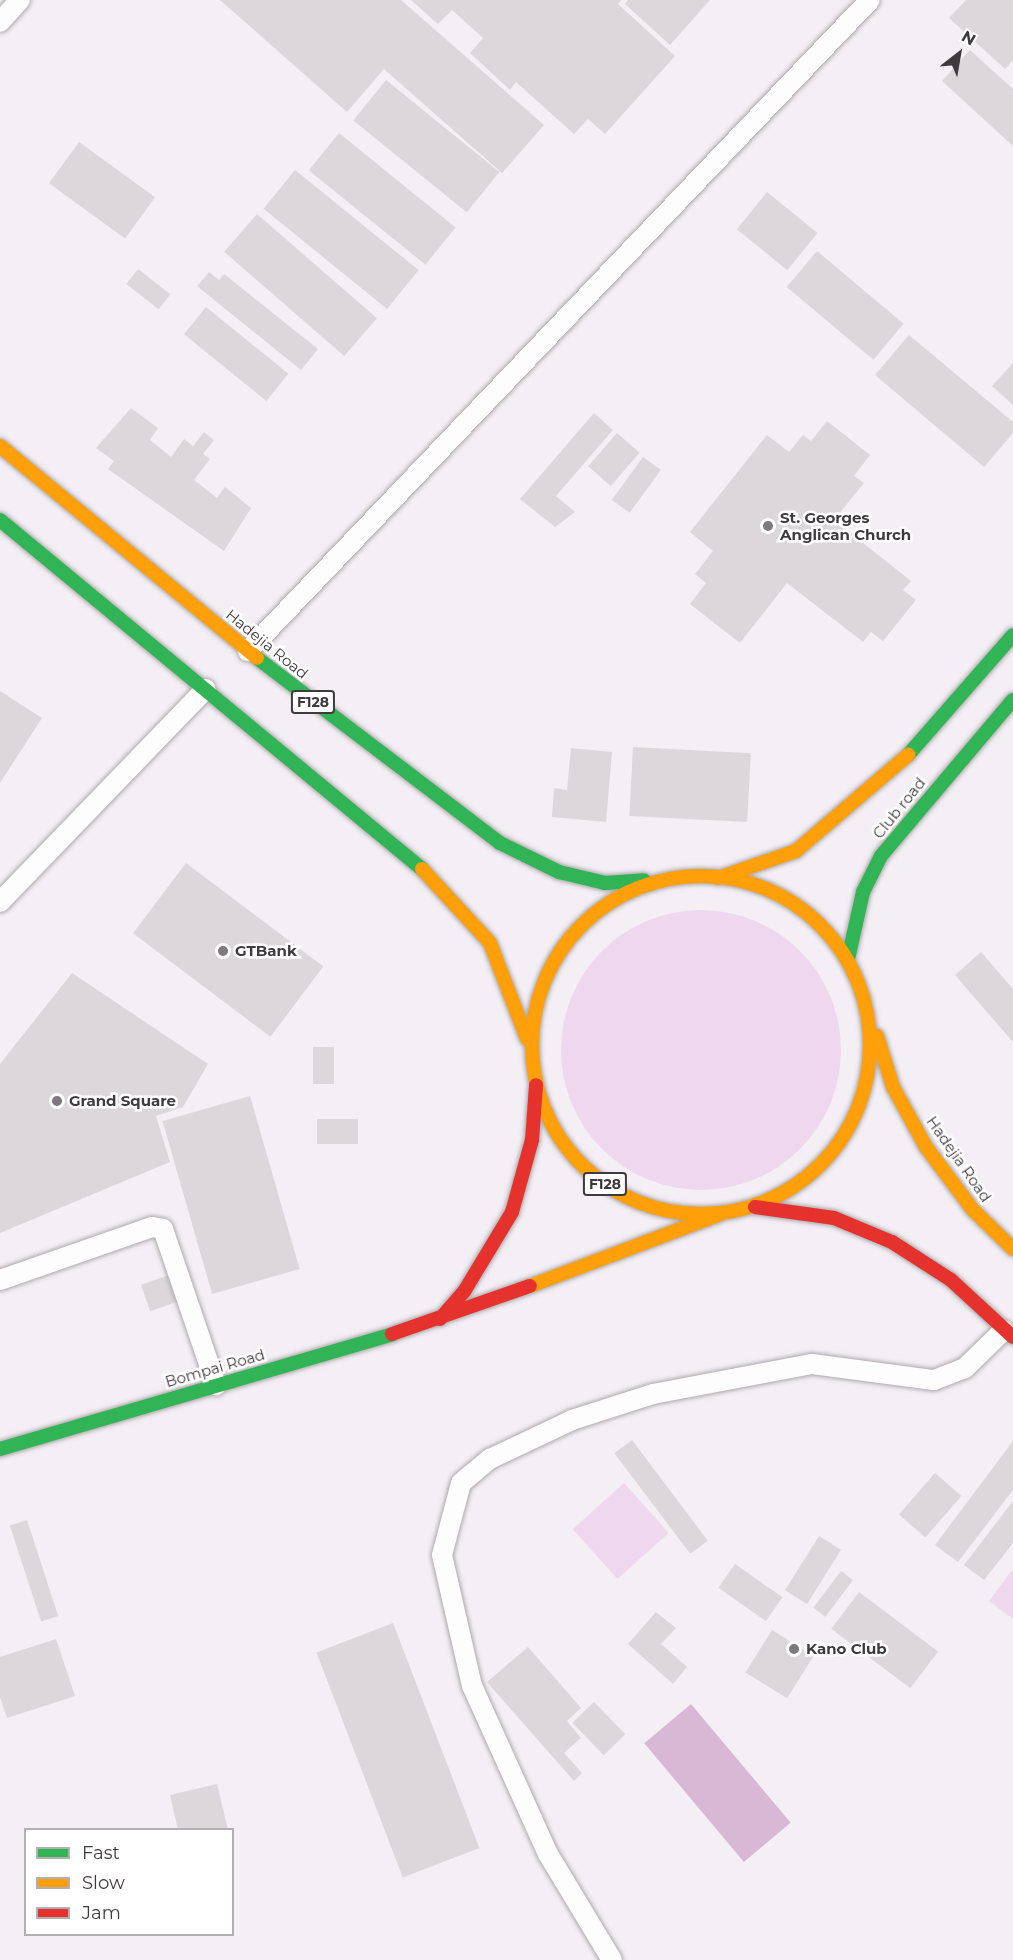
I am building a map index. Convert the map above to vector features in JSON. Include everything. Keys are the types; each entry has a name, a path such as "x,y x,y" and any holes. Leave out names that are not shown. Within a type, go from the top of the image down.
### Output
{"main road":[{"name":"Hadejia Road","path":"0,446 248,651 500,843 559,872 605,883 661,879"},
{"name":"F128","path":"0,520 206,689 451,896 490,944 531,1052 536,1084 560,1140 604,1184 660,1210 721,1214 755,1207 834,1218 892,1242 951,1280 1009,1333"},
{"path":"718,878 796,851 912,752 1013,635"},
{"name":"Club road","path":"848,959 863,892 881,856 1013,700"},
{"name":"F128","path":"661,879 718,878 762,886 811,915 848,959 869,1011"},
{"path":"531,1052 535,1005 552,962 573,934 617,896 661,879"},
{"name":"Hadejia Road","path":"869,1011 893,1087 926,1147 973,1210 1013,1249"},
{"path":"755,1207 800,1185 836,1152 860,1109 872,1061 869,1011"},
{"path":"439,1320 465,1290 512,1212 532,1140 536,1084"},
{"name":"Bompai Road","path":"0,1449 439,1320 721,1214"}],"lane":[{"path":"0,22 20,0"},
{"path":"248,651 870,0"},
{"path":"0,902 206,689"},
{"path":"0,1280 152,1227 163,1228 216,1385"},
{"path":"612,1960 548,1854 472,1686 442,1555 461,1483 490,1459 562,1425 652,1394 812,1364 934,1380 965,1368 1009,1333"}],"shaded area":[{"path":"701,910 728,913 755,921 779,933 800,951 818,972 830,996 838,1023 841,1050 838,1077 830,1104 818,1128 800,1149 779,1167 755,1179 728,1187 701,1190 674,1187 647,1179 623,1167 602,1149 584,1128 572,1104 564,1077 561,1050 564,1023 572,996 584,972 602,951 623,933 647,921 674,913"},
{"path":"624,1483 669,1533 618,1579 573,1529"},
{"path":"1013,1569 1013,1619 989,1601"},
{"path":"691,1704 791,1823 744,1862 644,1743"}],"building":[{"path":"220,0 401,0 544,125 502,173 384,69 347,112"},
{"path":"411,0 621,0 618,4 675,56 605,134 588,119 574,134 516,82 510,90 470,53 483,38 452,10 438,24"},
{"path":"628,0 710,0 670,45 625,4"},
{"path":"966,0 1013,0 1013,60 1005,69 949,18"},
{"path":"970,50 1013,89 1013,146 942,81"},
{"path":"386,80 499,172 467,212 353,120"},
{"path":"339,133 456,227 425,265 309,170"},
{"path":"79,142 155,197 125,239 49,183"},
{"path":"295,170 419,270 387,309 264,209"},
{"path":"767,192 818,233 787,270 737,229"},
{"path":"257,214 377,318 344,356 224,252"},
{"path":"817,251 904,324 873,360 787,287"},
{"path":"138,269 170,294 159,309 126,284"},
{"path":"209,272 219,280 224,274 318,349 301,370 197,286"},
{"path":"206,307 288,374 266,401 184,334"},
{"path":"909,335 1013,422 1013,433 984,467 875,375"},
{"path":"1013,363 1013,405 992,386"},
{"path":"131,408 158,428 150,440 171,457 184,439 193,446 204,432 214,440 203,454 210,459 194,480 217,498 225,487 251,508 224,551 108,469 114,461 96,448"},
{"path":"594,413 613,430 556,496 575,512 555,527 520,499"},
{"name":"St. Georges Anglican Church","path":"827,421 870,455 854,476 864,483 834,520 911,581 903,590 916,600 883,641 871,632 863,642 787,583 740,643 690,604 706,583 695,574 713,551 690,532 767,435 789,452 803,435 811,441"},
{"path":"617,433 640,453 611,486 588,466"},
{"path":"643,457 661,470 630,513 612,500"},
{"path":"0,691 42,718 0,783"},
{"path":"633,747 751,753 747,822 629,816"},
{"path":"571,748 612,752 606,822 552,817 554,788 567,790"},
{"path":"186,863 323,967 270,1037 133,933"},
{"path":"981,952 1013,989 1013,1042 955,975"},
{"path":"72,973 208,1064 183,1107 156,1116 170,1162 0,1233 0,1064"},
{"path":"313,1047 334,1047 334,1084 313,1084"},
{"path":"250,1096 300,1269 212,1294 163,1121"},
{"path":"317,1119 358,1119 358,1144 317,1144"},
{"path":"175,1273 184,1299 150,1311 141,1285"},
{"path":"632,1440 708,1541 690,1554 614,1453"},
{"path":"1013,1441 1013,1490 958,1562 935,1545"},
{"path":"935,1473 961,1496 925,1537 899,1515"},
{"path":"1013,1501 1013,1543 984,1580 964,1565"},
{"path":"27,1520 58,1616 41,1622 10,1526"},
{"path":"819,1536 841,1550 807,1604 785,1590"},
{"path":"735,1564 783,1597 766,1621 718,1588"},
{"path":"841,1571 853,1580 825,1617 813,1608"},
{"path":"859,1592 938,1652 910,1688 831,1629"},
{"path":"656,1612 676,1628 661,1644 687,1667 673,1684 628,1644"},
{"path":"393,1623 479,1848 403,1877 316,1652"},
{"path":"772,1630 814,1656 787,1698 746,1672"},
{"path":"56,1639 75,1696 7,1718 0,1697 0,1657"},
{"path":"528,1647 581,1708 567,1721 581,1738 564,1753 582,1773 574,1781 487,1682"},
{"path":"594,1702 625,1734 604,1755 572,1723"},
{"path":"217,1784 228,1828 178,1828 170,1795"}],"traffic: fast":[{"path":"0,520 422,869"},
{"path":"908,755 1013,635"},
{"path":"257,658 500,843 559,872 605,883 644,880"},
{"path":"848,959 863,892 881,856 1013,700"},
{"path":"0,1449 392,1334"}],"traffic: slow":[{"path":"0,446 257,658"},
{"path":"718,878 796,851 908,755"},
{"path":"422,869 490,943 527,1039"},
{"path":"701,876 734,879 766,889 795,904 821,925 842,951 857,980 867,1012 870,1045 867,1078 857,1110 842,1139 821,1165 795,1186 766,1201 734,1211 701,1214 668,1211 636,1201 607,1186 581,1165 560,1139 545,1110 535,1078 532,1045 535,1012 545,980 560,951 581,925 607,904 636,889 668,879 701,876"},
{"path":"877,1036 893,1087 926,1147 973,1210 1013,1249"},
{"path":"530,1286 721,1214"}],"traffic: jam":[{"path":"440,1319 465,1290 512,1212 532,1140 536,1085"},
{"path":"755,1207 834,1218 892,1242 951,1280 1013,1337"},
{"path":"392,1334 530,1286"}],"place":[{"name":"St. Georges Anglican Church","path":"768,526"},
{"name":"GTBank","path":"223,951"},
{"name":"Grand Square","path":"57,1101"},
{"name":"Kano Club","path":"794,1649"}]}
